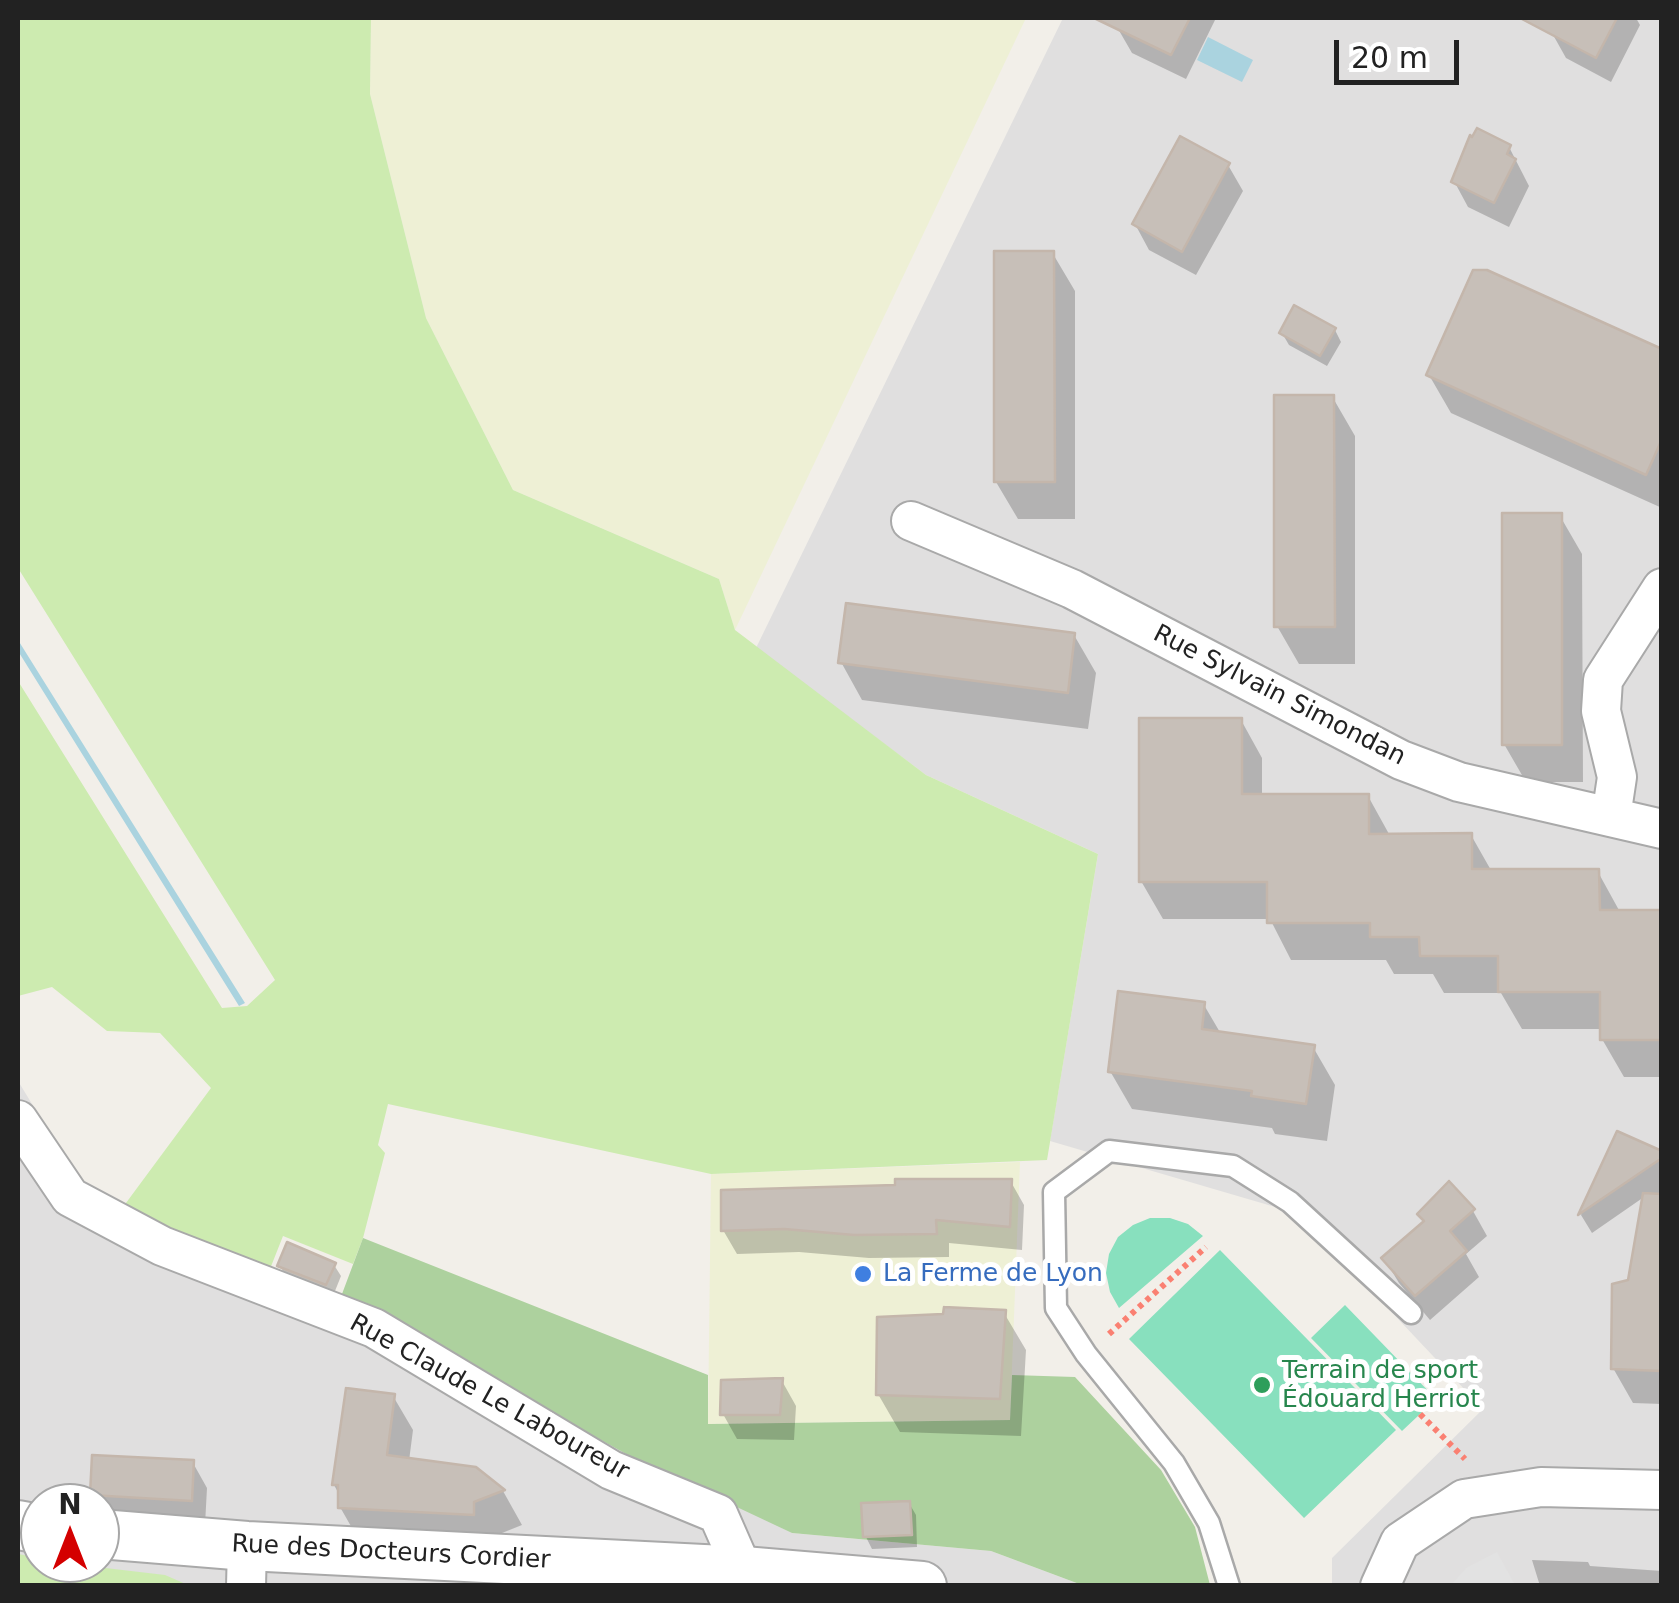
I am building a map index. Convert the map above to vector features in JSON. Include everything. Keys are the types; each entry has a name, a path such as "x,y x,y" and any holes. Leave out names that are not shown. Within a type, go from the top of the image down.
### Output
{"street":[{"name":"Rue Sylvain Simondan","path":"911,521 1072,589 1402,760 1459,782 1662,829"},
{"path":"1611,818 1617,778 1601,711 1604,680 1648,633 1662,588"},
{"name":"Rue Claude Le Laboureur","path":"18,1120 70,1197 162,1246 374,1328 611,1470 718,1514 744,1571"},
{"path":"1380,1586 1400,1542 1464,1499 1541,1487 1662,1490"},
{"name":"Rue des Docteurs Cordier","path":"120,1538 247,1566 744,1571 922,1586"}],"lane":[{"path":"1228,1586 1209,1523 1174,1463 1086,1354 1056,1308 1054,1192 1109,1151 1233,1166 1290,1202 1411,1313"}],"path":[{"path":"1086,1354 1206,1247"},
{"path":"1420,1414 1498,1493"}],"shaded area":[{"path":"1063,18 1661,18 1661,1585 1332,1585 1332,1558 1483,1409 1299,1214 1050,1141 1098,854 926,775 756,648"},
{"path":"18,1081 79,1181 163,1232 385,1320 792,1533 991,1551 1082,1585 18,1585"},
{"path":"1497,1552 1515,1585 1451,1585 1466,1568"}],"green space":[{"path":"18,18 371,18 370,94 426,318 513,490 719,579 735,630 926,775 1098,854 1047,1160 711,1174 388,1104 378,1145 385,1153 353,1264 283,1236 268,1274 123,1207 211,1088 160,1033 107,1031 52,987 18,996 18,681 222,1008 247,1006 275,980 18,568"},
{"path":"371,18 1026,18 735,630 719,579 513,490 426,318 370,94"},
{"name":"La Ferme de Lyon","path":"1020,1162 1010,1420 708,1424 711,1174"},
{"path":"1150,1218 1170,1218 1188,1224 1203,1236 1119,1308 1106,1273 1109,1254 1118,1237"},
{"path":"363,1238 708,1375 708,1424 1010,1420 1012,1375 1075,1377 1161,1470 1195,1527 1210,1585 1082,1585 991,1551 792,1533 637,1460 385,1320 339,1302"},
{"name":"Terrain de sport Édouard Herriot","path":"1220,1250 1396,1430 1304,1518 1129,1339"},
{"path":"1345,1305 1436,1399 1402,1431 1311,1338"},
{"path":"18,1554 20,1583 120,1583 120,1570 165,1575 188,1585 18,1585"}],"water":[{"path":"1208,37 1253,60 1242,82 1197,60"},
{"path":"18,640 245,1003 239,1006 18,651"}],"building":[{"path":"1094,18 1190,18 1171,55"},
{"path":"1520,18 1617,18 1596,58"},
{"path":"1477,128 1511,145 1507,154 1516,159 1494,203 1451,182 1470,135"},
{"path":"1180,136 1230,163 1182,252 1132,224"},
{"path":"994,251 1054,251 1055,482 994,482"},
{"path":"1473,270 1487,270 1662,349 1662,439 1646,475 1426,375"},
{"path":"1294,305 1336,328 1320,356 1279,333"},
{"path":"1274,395 1334,395 1335,627 1274,627"},
{"path":"1502,513 1562,513 1562,745 1502,745"},
{"path":"846,603 1075,633 1068,693 838,663"},
{"path":"1139,718 1242,718 1242,794 1369,794 1369,834 1472,833 1472,869 1599,869 1600,910 1662,910 1662,1040 1600,1040 1600,992 1498,992 1498,956 1420,956 1419,937 1370,937 1370,923 1267,923 1267,882 1139,882"},
{"path":"1118,991 1205,1002 1202,1029 1315,1045 1306,1104 1251,1096 1252,1091 1108,1072"},
{"path":"1617,1131 1662,1151 1662,1158 1578,1215"},
{"path":"895,1179 1012,1179 1010,1227 936,1220 937,1234 721,1231 721,1190 895,1185"},
{"path":"1449,1181 1475,1209 1450,1231 1467,1251 1415,1296 1381,1258 1424,1221 1417,1214"},
{"path":"1643,1193 1662,1194 1662,1371 1611,1369 1612,1284 1628,1280"},
{"path":"287,1242 336,1263 326,1285 277,1266"},
{"path":"944,1307 1006,1310 1000,1399 876,1395 877,1317 943,1314"},
{"path":"783,1378 780,1415 720,1415 721,1380"},
{"path":"346,1388 395,1394 387,1455 476,1467 505,1490 474,1502 474,1515 338,1508 338,1485 332,1485"},
{"path":"92,1455 194,1460 192,1501 120,1497 120,1483 91,1483"},
{"path":"910,1501 912,1535 863,1537 861,1503"}],"place":[{"name":"La Ferme de Lyon","path":"863,1274"},
{"name":"Terrain de sport Édouard Herriot","path":"1262,1385"}]}
